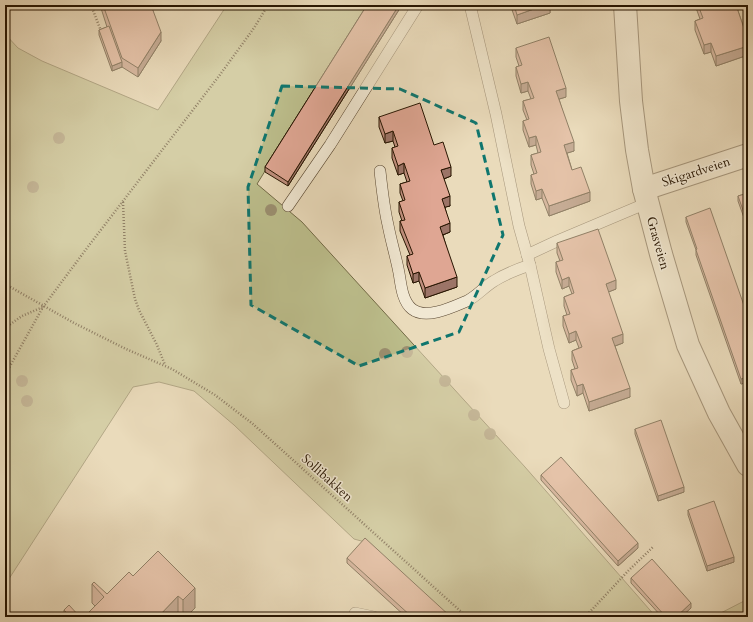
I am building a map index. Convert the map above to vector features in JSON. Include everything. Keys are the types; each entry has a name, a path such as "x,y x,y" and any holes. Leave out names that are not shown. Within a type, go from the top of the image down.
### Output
{"street":[{"name":"Grasveien","path":"625,5 631,101 646,196 661,254 688,345 719,413 748,465"},
{"name":"Skigardveien","path":"646,196 748,155"}],"lane":[{"path":"288,206 330,145 418,5"},
{"path":"470,5 496,114 519,226 549,349 564,403"},
{"path":"380,171 388,225 401,286 408,305 418,312 435,312 445,310 468,300 480,293 494,281 514,270 557,241 646,196"},
{"path":"355,613 374,617"}],"path":[{"path":"91,5 101,31"},
{"path":"5,375 43,307 219,76 254,28 268,5"},
{"path":"123,201 126,251 135,299 157,345 165,366"},
{"name":"Sollibakken","path":"5,284 43,307 126,349 165,366 215,395 253,424 466,617"},
{"path":"5,328 22,316 43,307"},
{"path":"585,617 629,570 654,546"}],"highlighted area":[{"path":"282,86 400,89 476,123 503,235 459,332 359,366 251,305 248,187"}],"green space":[{"path":"227,5 368,5 257,184 302,222 525,467 656,617 449,617 365,542 354,539 234,425 194,391 159,382 133,387 5,585 5,34 18,48 42,61 158,110"},
{"path":"748,599 748,617 713,617"}],"building":[{"path":"103,5 151,5 161,32 138,68 122,58"},
{"path":"367,5 399,5 288,182 265,167"},
{"path":"514,5 545,5 517,15"},
{"path":"698,5 736,5 748,40 748,46 716,56 711,43 704,45 695,21 703,18"},
{"path":"109,26 122,62 112,66 99,30"},
{"path":"549,37 566,88 556,91 574,142 564,145 572,170 581,167 590,192 549,206 542,189 536,191 531,175 537,173 531,155 541,152 536,136 529,138 523,121 529,119 523,101 534,98 528,82 521,84 516,67 522,65 516,48"},
{"path":"420,103 434,145 443,142 451,167 441,170 450,196 442,199 450,223 440,227 457,277 425,288 419,272 413,274 407,256 413,254 400,221 405,220 399,202 405,200 400,184 410,181 404,163 398,166 392,148 398,146 393,131 385,134 379,117"},
{"path":"748,193 748,224 738,196"},
{"path":"710,208 748,317 748,377 741,379 686,217"},
{"path":"598,229 616,280 606,284 623,334 612,338 630,388 589,402 583,384 577,386 571,370 578,368 572,351 582,347 576,331 569,334 563,316 570,314 564,297 574,293 569,277 562,280 556,262 563,260 557,243"},
{"path":"661,420 684,487 658,496 635,429"},
{"path":"561,457 638,543 618,561 541,475"},
{"path":"714,501 734,557 707,566 688,510"},
{"path":"365,538 451,617 412,617 347,558"},
{"path":"158,551 195,588 183,600 178,596 158,617 84,617 104,597 92,584 94,582 107,594 129,572 133,576"},
{"path":"652,559 691,603 676,617 666,617 631,578"},
{"path":"69,605 80,617 71,617 64,610"}]}
